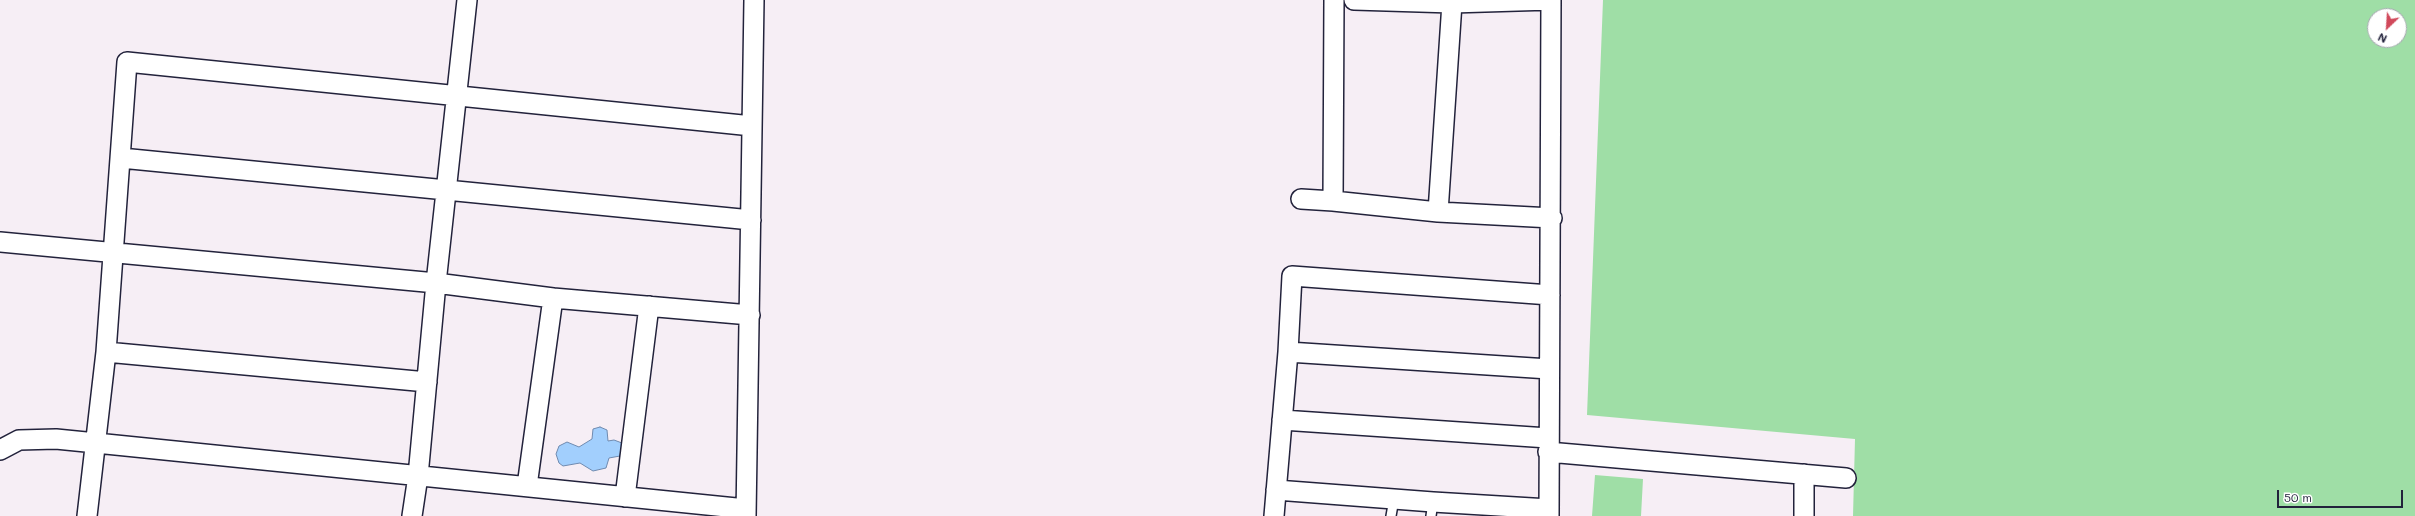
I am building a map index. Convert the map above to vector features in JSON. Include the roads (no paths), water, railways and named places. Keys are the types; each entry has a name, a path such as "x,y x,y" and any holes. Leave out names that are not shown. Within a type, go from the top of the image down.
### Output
{"street":[{"path":"412,516 418,476 436,283 467,0"},
{"path":"0,450 19,440 56,439 527,486 746,512 754,0"},
{"path":"1333,201 1334,0"},
{"path":"1276,490 1393,507 1549,512 1548,445 1552,218 1551,0 1452,3 1354,0"},
{"path":"1438,212 1452,3"},
{"path":"87,516 106,352 127,62 457,94 752,126"},
{"path":"121,158 447,188 751,220"},
{"path":"1301,199 1438,212 1552,218"},
{"path":"0,242 436,283 553,298 750,315"},
{"path":"1274,516 1288,352 1292,276 1550,296"},
{"path":"527,486 553,298"},
{"path":"625,497 649,306"},
{"path":"106,352 427,382"},
{"path":"1288,352 1549,369"},
{"path":"1282,420 1548,445 1846,478"},
{"path":"1804,474 1804,516"}],"water":[{"path":"600,427 607,430 608,441 614,440 622,443 620,456 609,458 606,468 593,471 580,463 563,466 559,463 556,454 559,446 567,442 579,447 592,439 593,429"}]}
